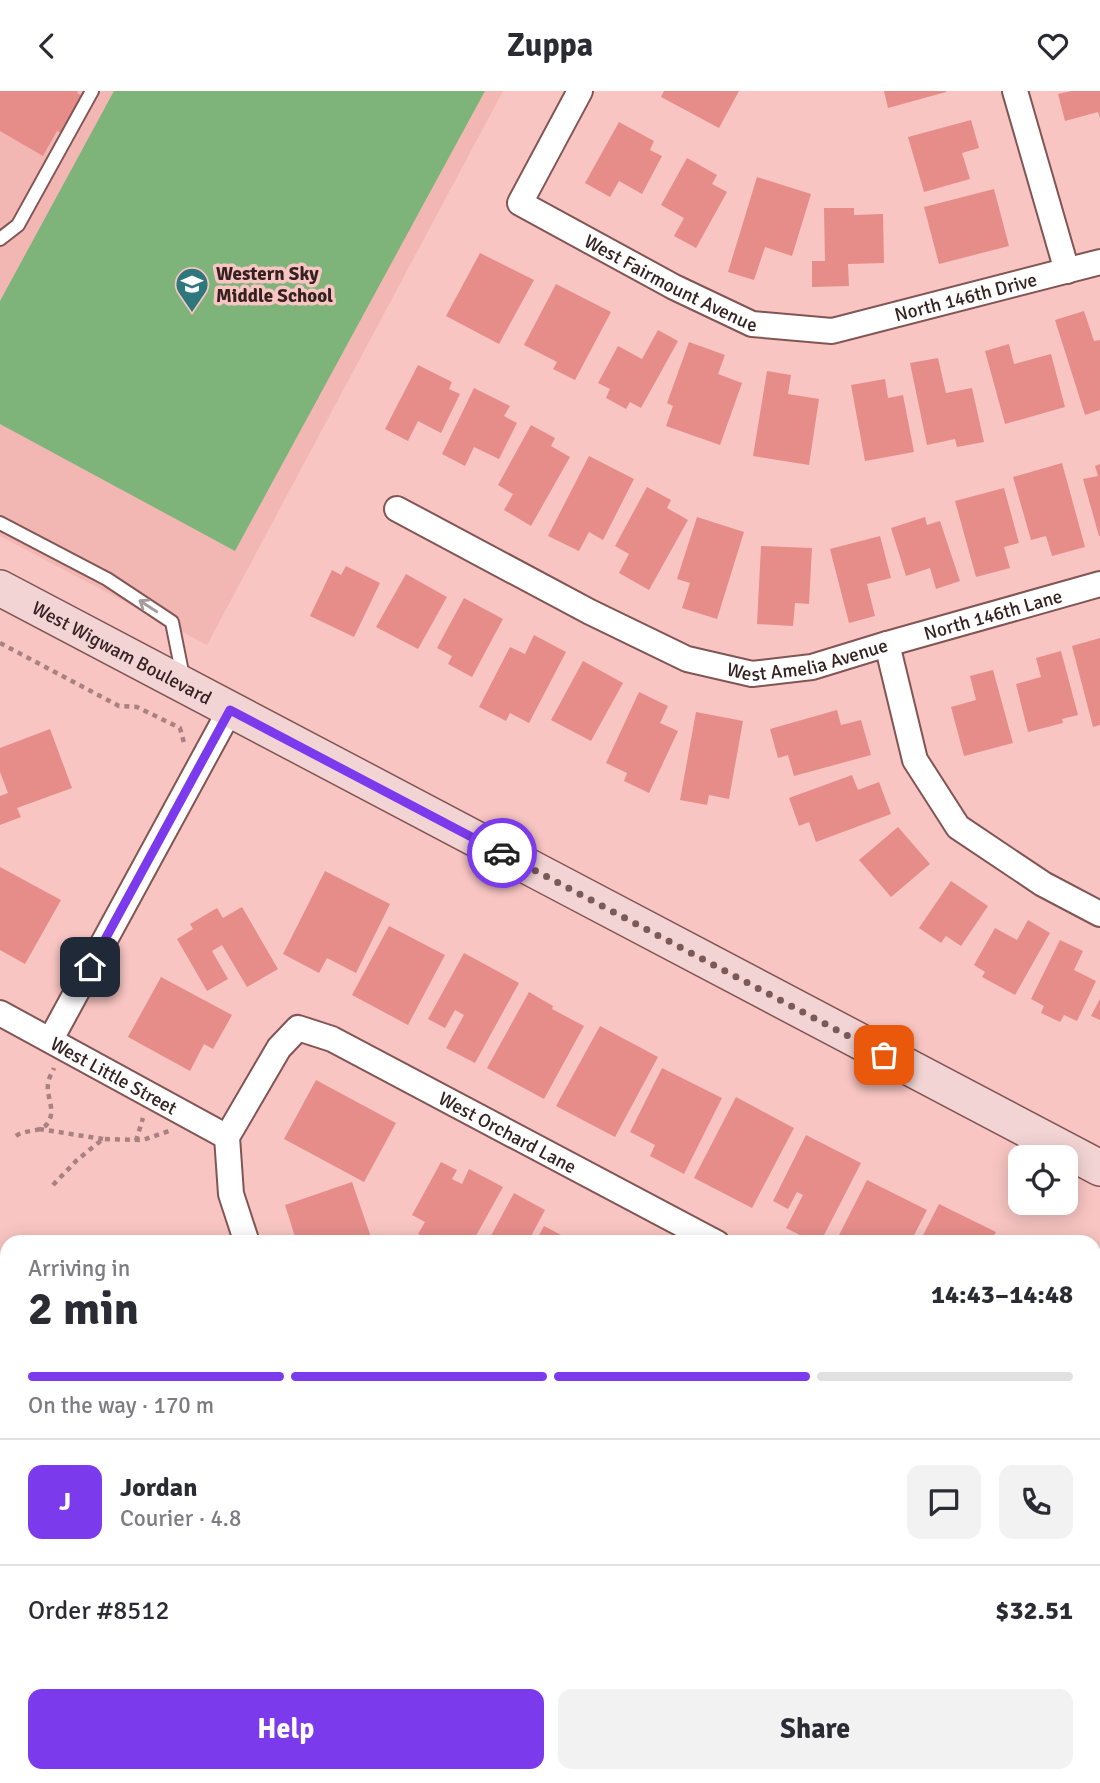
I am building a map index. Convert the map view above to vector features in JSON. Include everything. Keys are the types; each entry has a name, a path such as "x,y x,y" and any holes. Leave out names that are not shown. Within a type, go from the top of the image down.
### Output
{"street":[{"name":"West Fairmount Avenue","path":"580,91 520,203 674,287 752,324 832,331"},
{"path":"1015,91 1067,271"},
{"name":"North 146th Drive","path":"832,331 1100,262"},
{"name":"West Amelia Avenue","path":"397,509 590,612 687,659 752,674 812,667 887,644 915,760 958,827 1043,884 1100,914"},
{"name":"North 146th Lane","path":"887,644 1100,584"},
{"name":"West Wigwam Boulevard","path":"0,588 1100,1168"},
{"path":"57,1052 230,710"},
{"name":"West Little Street","path":"0,1013 57,1052 228,1137"},
{"name":"West Orchard Lane","path":"228,1137 279,1048 298,1028 332,1039 702,1235"},
{"path":"228,1137 231,1194 244,1235"}],"lane":[{"path":"0,239 18,225 92,91"},
{"path":"0,523 107,579 172,622 184,685"}],"path":[{"path":"0,643 119,706 137,707 180,728 184,754"},
{"path":"57,1052 65,1075"},
{"path":"39,1129 47,1124 51,1114 48,1082 57,1052"},
{"path":"132,1111 152,1122"},
{"path":"136,1140 144,1117"},
{"path":"16,1136 23,1131 39,1129 103,1139 136,1140 169,1131 160,1126"},
{"path":"53,1185 77,1160 103,1139"}],"shaded area":[{"name":"Western Sky Middle School","path":"0,91 503,91 207,645 0,536"}],"green space":[{"name":"Western Sky Middle School","path":"114,91 485,91 235,551 0,424 0,301"}],"building":[{"path":"0,91 78,91 77,93 84,97 64,134 57,131 43,156 0,131"},
{"path":"664,91 739,91 719,128 661,97"},
{"path":"884,91 946,91 946,92 888,108"},
{"path":"1100,91 1100,118 1098,112 1065,121 1058,94"},
{"path":"971,120 979,148 962,153 970,179 924,192 908,137"},
{"path":"619,122 654,141 650,150 662,156 642,194 619,181 610,197 585,183"},
{"path":"687,158 717,175 712,184 727,192 696,248 674,236 684,218 661,205"},
{"path":"757,177 811,194 792,256 765,247 754,280 728,272"},
{"path":"994,189 1009,246 939,264 924,207"},
{"path":"824,208 854,208 854,215 883,214 884,263 848,264 849,286 812,287 812,261 825,261"},
{"path":"480,253 534,280 499,344 446,316"},
{"path":"556,284 611,312 575,380 553,369 557,362 524,345"},
{"path":"1084,311 1094,341 1100,340 1100,410 1085,415 1055,320"},
{"path":"658,330 678,341 641,408 630,402 626,409 606,398 610,389 598,383 618,346 642,359"},
{"path":"689,342 725,355 718,374 742,383 720,445 666,426 673,406 667,403"},
{"path":"1009,344 1014,364 1051,354 1065,407 1005,424 985,351"},
{"path":"938,358 946,393 972,388 984,442 957,447 955,439 927,445 910,363"},
{"path":"418,365 452,382 449,389 460,394 441,433 418,421 408,441 385,429"},
{"path":"767,371 791,375 788,394 819,399 809,465 753,456"},
{"path":"885,379 888,398 903,395 914,452 865,461 851,385"},
{"path":"474,388 510,406 504,416 517,423 499,459 474,447 465,466 442,454"},
{"path":"531,425 555,438 551,446 570,457 531,526 504,510 513,494 498,485"},
{"path":"589,456 634,479 603,540 589,532 579,551 548,536"},
{"path":"1062,463 1085,547 1052,556 1046,536 1031,540 1013,477"},
{"path":"1100,464 1099,536 1083,479 1098,476 1095,466"},
{"path":"647,487 671,500 667,508 688,520 649,590 619,573 629,554 615,546"},
{"path":"1004,488 1019,543 1004,547 1010,568 976,577 955,501"},
{"path":"697,517 744,532 717,619 682,608 690,583 677,579"},
{"path":"925,517 927,525 940,521 960,581 936,589 930,568 906,576 891,528"},
{"path":"880,536 891,578 867,584 875,616 849,623 830,549"},
{"path":"761,546 812,548 809,604 795,603 793,626 757,624"},
{"path":"346,566 380,583 354,637 310,616 332,570 341,575"},
{"path":"406,574 447,597 418,649 376,627"},
{"path":"464,598 503,619 472,677 448,664 452,656 437,648"},
{"path":"534,635 566,652 529,723 510,713 506,721 479,707 510,647 525,654"},
{"path":"1100,638 1100,725 1093,727 1072,646"},
{"path":"1061,651 1078,715 1062,719 1063,723 1028,732 1016,684 1041,677 1036,658"},
{"path":"583,661 623,683 591,741 551,720"},
{"path":"993,670 1013,743 964,756 951,707 976,700 970,676"},
{"path":"639,692 668,706 660,723 678,731 649,793 624,781 627,773 606,763"},
{"path":"837,710 841,725 861,720 871,755 794,776 788,755 778,758 770,729"},
{"path":"696,712 743,721 729,799 709,795 707,805 680,800"},
{"path":"50,729 72,788 17,808 21,817 0,825 0,796 8,793 0,772 0,748"},
{"path":"852,775 858,790 879,782 891,814 816,842 809,822 799,826 789,798"},
{"path":"898,827 930,864 891,897 859,860"},
{"path":"0,867 61,900 25,964 0,950"},
{"path":"325,871 390,904 356,973 327,958 319,973 283,954"},
{"path":"951,881 988,906 961,946 946,936 941,943 919,928"},
{"path":"242,907 278,969 247,987 222,945 212,951 228,979 207,991 177,939 193,929 190,924 217,908 223,918"},
{"path":"1028,920 1050,933 1015,995 982,977 985,972 974,965 995,928 1017,940"},
{"path":"389,926 445,955 408,1025 352,995"},
{"path":"1060,940 1083,951 1074,970 1096,981 1077,1021 1064,1015 1060,1022 1041,1013 1044,1006 1031,999"},
{"path":"464,953 519,983 475,1063 446,1048 464,1015 455,1010 445,1028 428,1019"},
{"path":"161,977 232,1015 213,1049 204,1044 190,1071 128,1037"},
{"path":"529,992 553,1006 552,1009 584,1026 544,1099 487,1068"},
{"path":"1100,999 1100,1020 1091,1016"},
{"path":"600,1026 658,1057 615,1137 556,1106"},
{"path":"662,1068 722,1098 684,1174 650,1156 655,1145 630,1132"},
{"path":"316,1080 396,1123 364,1182 284,1139"},
{"path":"736,1097 794,1128 752,1208 694,1178"},
{"path":"806,1135 861,1163 824,1235 800,1235 786,1228 803,1195 797,1192 788,1209 773,1201"},
{"path":"441,1162 457,1170 452,1179 462,1184 469,1169 503,1187 476,1235 420,1235 425,1222 412,1215"},
{"path":"867,1180 927,1210 914,1235 839,1235"},
{"path":"352,1182 370,1235 294,1235 285,1205"},
{"path":"514,1193 545,1210 532,1235 491,1235"},
{"path":"939,1204 996,1232 994,1235 923,1235"},
{"path":"544,1226 561,1235 539,1235"}],"way so far":[{"path":"502,853 884,1055"}],"place":[{"name":"Western Sky Middle School","path":"192,314"}],"route":[{"path":"90,967 230,710 502,853"}]}
